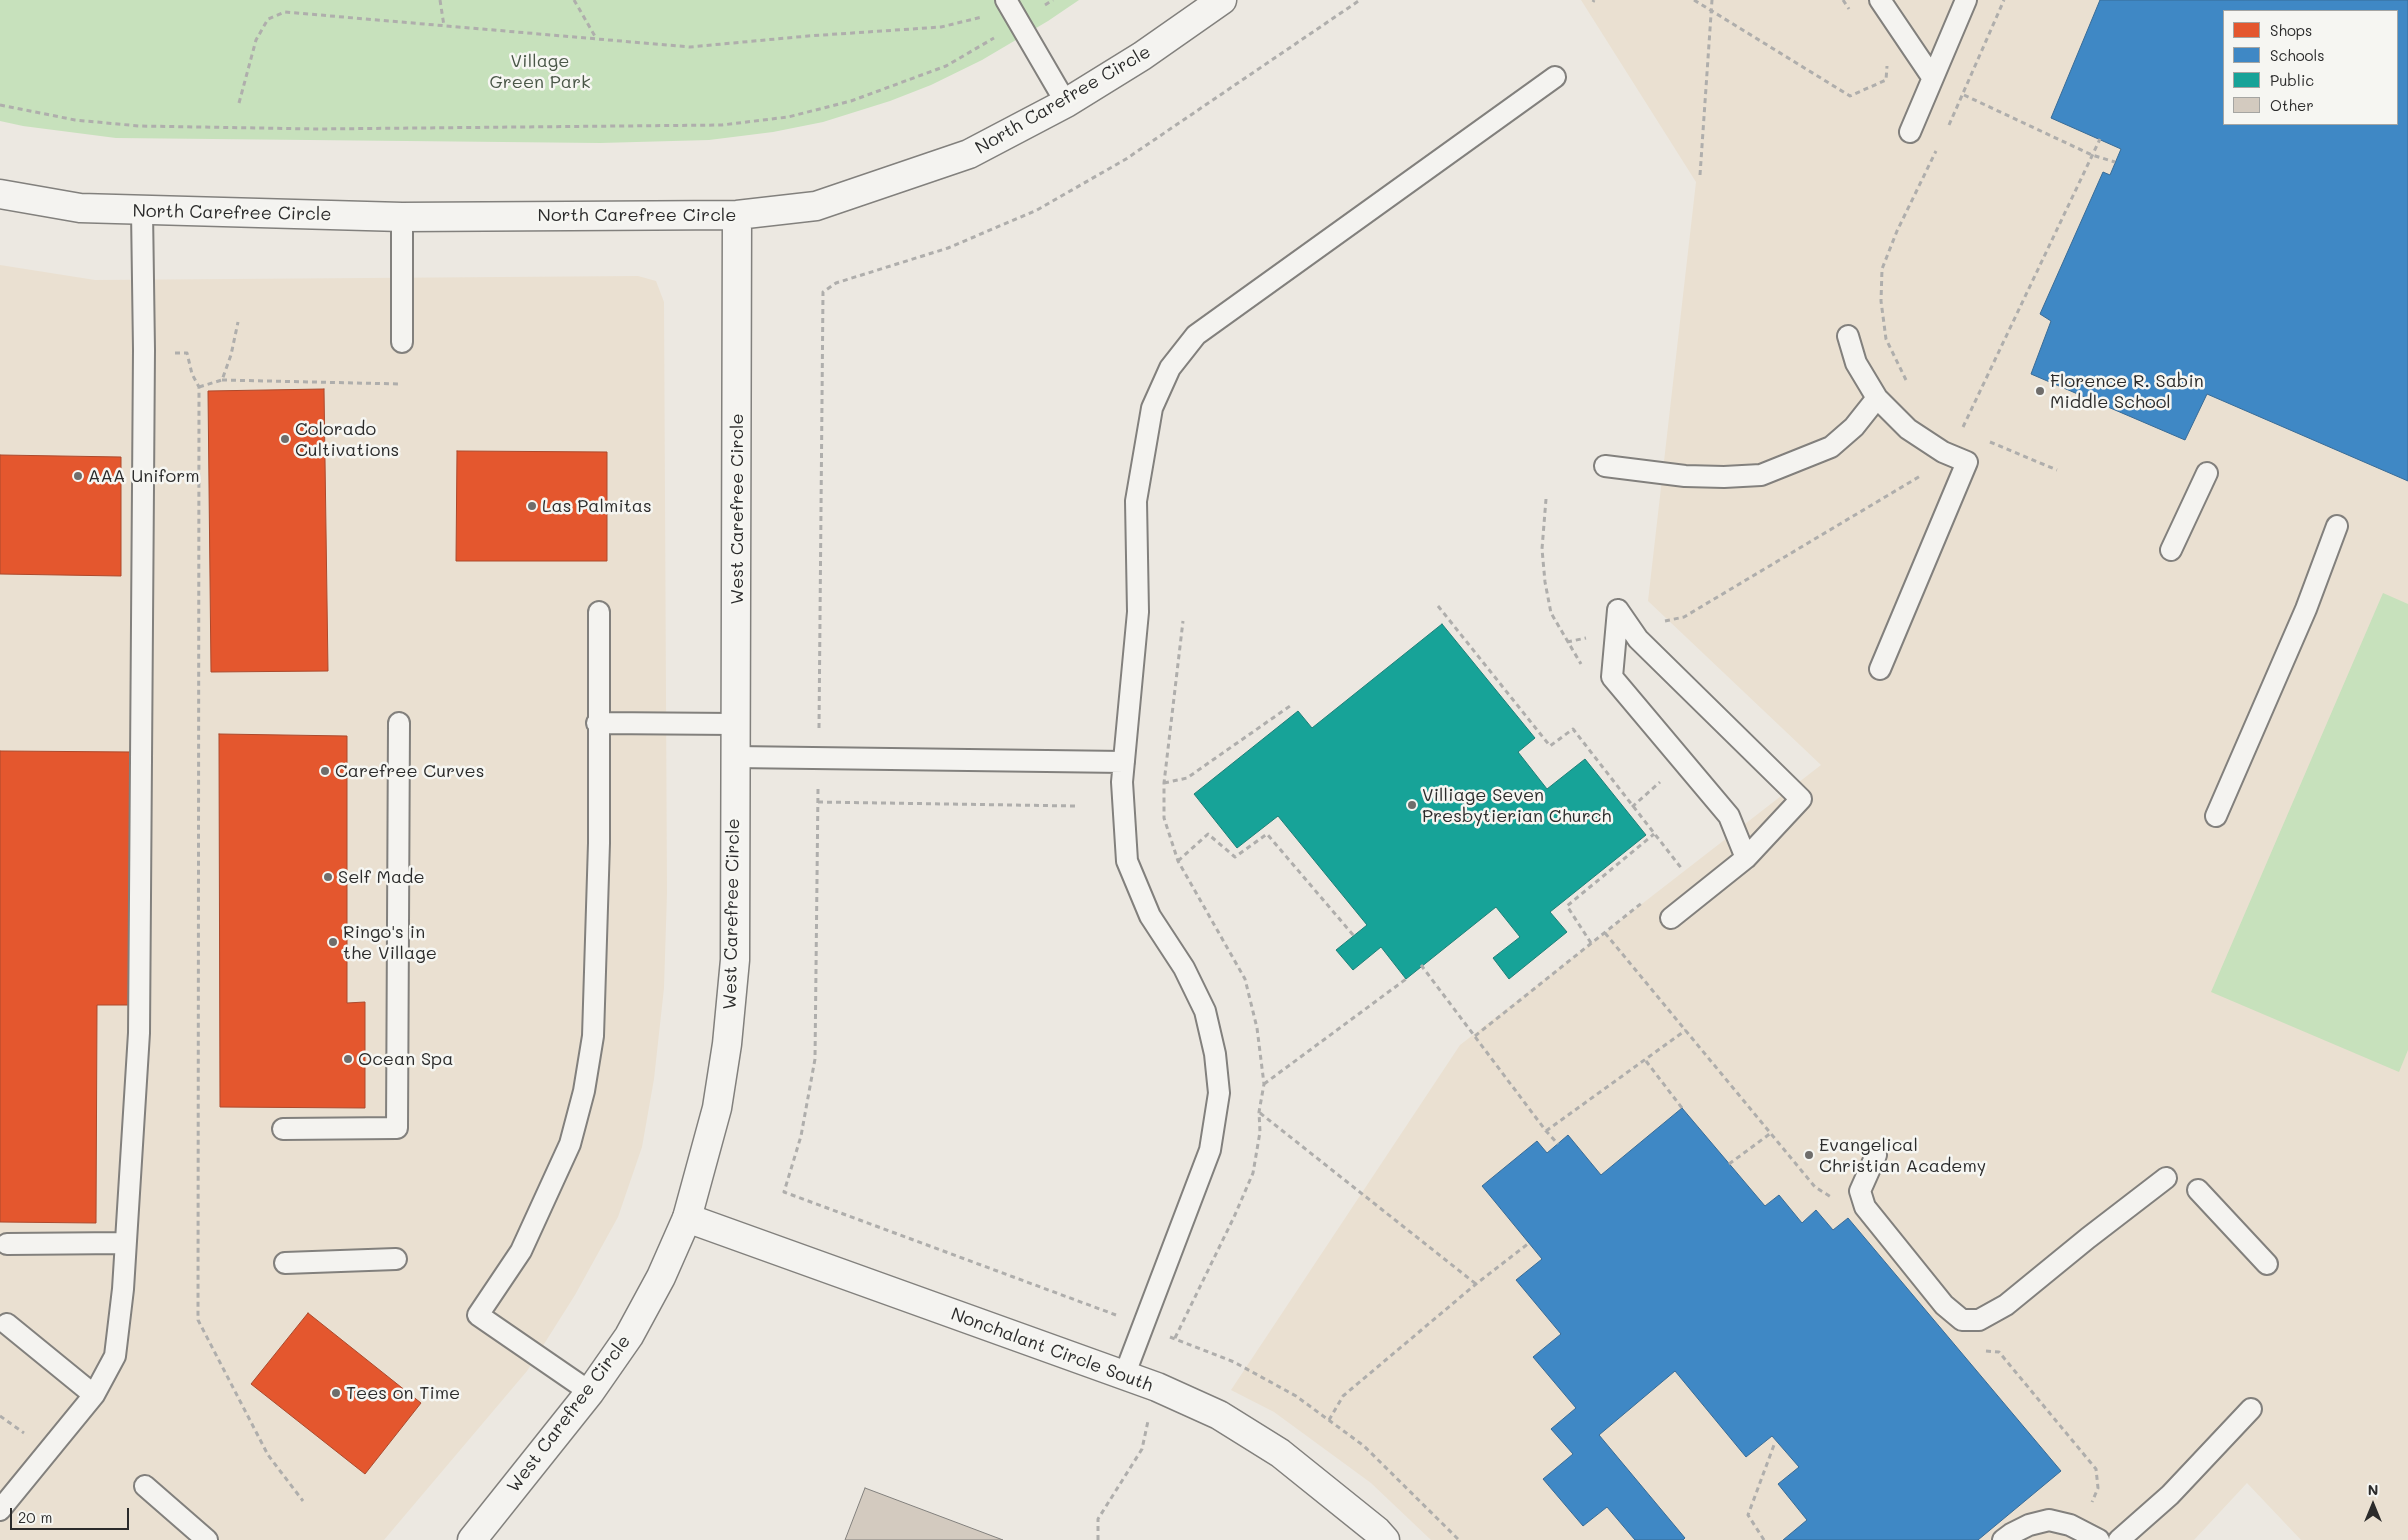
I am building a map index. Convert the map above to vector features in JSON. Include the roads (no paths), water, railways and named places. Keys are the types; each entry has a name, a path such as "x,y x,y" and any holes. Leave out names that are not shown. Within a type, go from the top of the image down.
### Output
{"main road":[{"name":"North Carefree Circle","path":"0,194 80,208 402,217 737,215 816,206 916,174 969,154 1066,103 1142,56 1222,0"},
{"name":"West Carefree Circle","path":"472,1540 590,1392 629,1336 661,1277 688,1218 717,1108 728,1044 735,960 737,215"},
{"name":"Nonchalant Circle South","path":"688,1218 1157,1387 1219,1415 1280,1453 1377,1531 1385,1540"}],"lane":[{"path":"1880,0 1932,76"},
{"path":"1910,132 1932,76 1966,0"},
{"path":"1012,11 1066,103"},
{"path":"1124,1376 1210,1150 1219,1093 1215,1054 1205,1011 1184,968 1150,916 1127,861 1122,782 1138,612 1136,501 1152,408 1170,368 1196,335 1554,76"},
{"path":"0,1510 94,1395 115,1356 123,1289 139,1033 144,350 142,211"},
{"path":"402,217 402,342"},
{"path":"1848,336 1856,362 1877,398 1908,430 1943,452 1967,462 1880,669"},
{"path":"1605,466 1685,476 1724,477 1761,475 1831,447 1854,427 1877,398"},
{"path":"2171,550 2207,473"},
{"path":"2216,816 2306,608 2336,526"},
{"path":"1672,918 1746,858 1801,799 1638,639 1618,610 1612,677 1729,816 1746,858"},
{"path":"590,1392 478,1315 521,1251 570,1144 584,1091 593,1036 599,843 597,723 599,612"},
{"path":"283,1129 397,1128 399,723"},
{"path":"597,723 736,724"},
{"path":"735,757 1124,762"},
{"path":"1876,1155 1860,1191 1865,1208 1944,1305 1962,1320 1979,1320 2006,1305 2166,1178"},
{"path":"2198,1190 2267,1264"},
{"path":"6,1244 125,1243"},
{"path":"285,1263 396,1259"},
{"path":"6,1324 94,1395"},
{"path":"2119,1540 2170,1495 2251,1409"},
{"path":"146,1486 207,1540"},
{"path":"2003,1540 2029,1525 2049,1520 2070,1525 2099,1540"}],"place":[{"name":"Florence R. Sabin Middle School","path":"2040,391"},
{"name":"Colorado Cultivations","path":"285,439"},
{"name":"AAA Uniform","path":"78,476"},
{"name":"Las Palmitas","path":"532,506"},
{"name":"Carefree Curves","path":"325,771"},
{"name":"Villiage Seven Presbytierian Church","path":"1412,805"},
{"name":"Self Made","path":"328,877"},
{"name":"Ringo's in the Village","path":"333,942"},
{"name":"Ocean Spa","path":"348,1059"},
{"name":"Evangelical Christian Academy","path":"1809,1155"},
{"name":"Tees on Time","path":"336,1393"}],"park label":[{"name":"Village Green Park","path":"540,71"}]}
